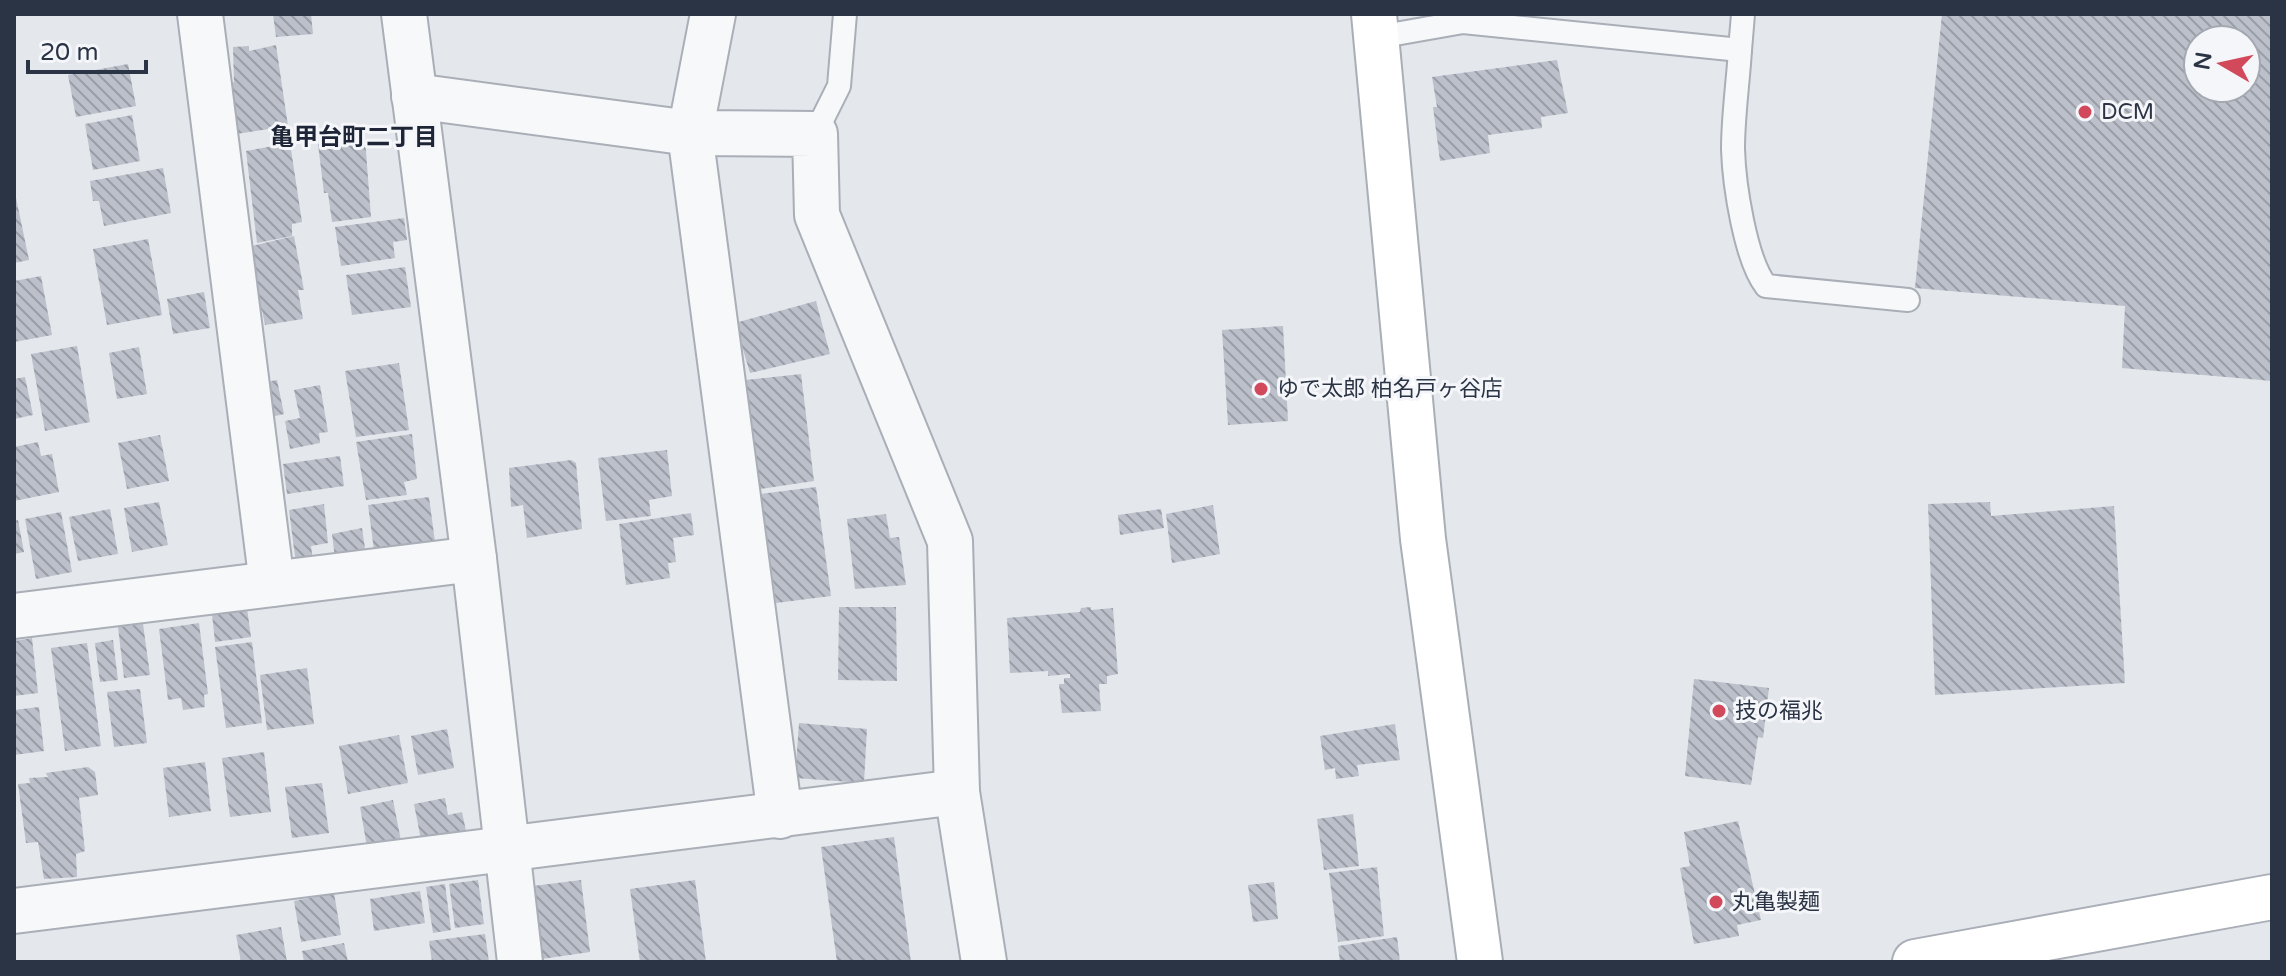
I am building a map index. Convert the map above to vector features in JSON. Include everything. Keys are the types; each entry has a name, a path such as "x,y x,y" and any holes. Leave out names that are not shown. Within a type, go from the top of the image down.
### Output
{"street":[{"path":"200,14 272,584"},
{"path":"404,14 474,559 520,962"},
{"path":"713,14 690,133 780,816"},
{"path":"1376,25 1423,539 1480,962"},
{"path":"414,96 690,133 815,134 817,215 950,541 957,792 984,962"},
{"path":"14,616 474,559"},
{"path":"14,911 957,792"},
{"path":"1915,962 2272,897"}],"lane":[{"path":"815,134 839,86 845,14"},
{"path":"1743,14 1733,150 1742,219 1756,273 1766,286 1908,300"},
{"path":"1376,25 1463,22 1740,50"}],"building":[{"path":"273,14 311,14 313,34 276,37"},
{"path":"1942,14 2272,14 2272,381 2122,368 2125,306 1915,288"},
{"path":"276,45 288,126 236,134 231,83 234,82 233,47 249,46 249,51"},
{"path":"1557,60 1568,113 1541,117 1542,128 1488,135 1490,153 1440,161 1432,77"},
{"path":"128,64 136,106 76,117 68,75"},
{"path":"132,115 140,161 93,170 85,124"},
{"path":"365,139 371,217 332,222 328,193 324,193 318,144"},
{"path":"290,143 302,222 292,224 292,236 257,243 246,151"},
{"path":"163,168 171,213 104,226 99,201 93,201 90,181"},
{"path":"14,188 29,260 14,263"},
{"path":"404,218 407,240 393,242 395,258 341,266 335,227"},
{"path":"294,236 304,290 298,290 303,319 265,325 262,310 258,311 243,248"},
{"path":"148,239 162,315 107,325 93,249"},
{"path":"405,267 411,307 352,315 346,275"},
{"path":"41,276 52,335 14,342 14,281"},
{"path":"204,292 210,328 173,334 167,299"},
{"path":"816,301 830,354 750,373 735,323"},
{"path":"1283,326 1288,421 1228,425 1222,330"},
{"path":"77,346 90,422 45,431 31,354"},
{"path":"139,347 147,394 117,399 109,353"},
{"path":"399,363 409,430 356,437 345,371"},
{"path":"801,374 814,481 760,489 746,380"},
{"path":"25,377 33,415 14,419 14,379"},
{"path":"277,380 284,414 262,419 256,384"},
{"path":"320,385 328,432 319,433 320,443 290,449 285,421 300,418 294,390"},
{"path":"412,434 417,479 404,482 407,495 366,500 356,442"},
{"path":"160,435 169,481 127,489 118,443"},
{"path":"38,442 41,456 52,454 59,492 14,501 14,447"},
{"path":"667,450 672,496 649,500 651,516 606,521 598,458"},
{"path":"340,456 344,486 287,494 283,464"},
{"path":"571,460 576,463 582,529 527,538 523,505 511,507 509,468"},
{"path":"816,487 831,596 776,603 761,494"},
{"path":"429,497 435,542 374,550 368,505"},
{"path":"159,502 168,545 132,552 124,508"},
{"path":"1990,502 1991,516 2114,506 2125,683 1935,695 1928,504"},
{"path":"324,504 328,543 311,546 313,561 296,564 289,510"},
{"path":"1213,505 1220,554 1172,563 1166,514"},
{"path":"110,509 118,554 78,561 69,517"},
{"path":"1161,509 1164,528 1120,535 1118,515"},
{"path":"61,512 72,572 36,579 25,519"},
{"path":"691,513 694,535 673,538 676,562 668,563 670,578 626,585 619,524"},
{"path":"886,514 890,538 899,537 906,585 855,589 847,519"},
{"path":"18,520 24,552 14,554 14,521"},
{"path":"362,528 366,555 335,558 332,534"},
{"path":"246,601 251,637 215,642 211,605"},
{"path":"839,607 896,607 897,681 838,680"},
{"path":"1091,607 1091,610 1113,608 1118,674 1107,676 1107,684 1099,684 1101,711 1062,713 1059,684 1064,684 1064,678 1070,678 1070,674 1048,676 1048,671 1010,673 1007,618 1080,612 1081,608"},
{"path":"199,623 208,694 204,695 205,707 183,710 181,698 168,700 159,629"},
{"path":"143,624 150,675 124,678 118,627"},
{"path":"32,638 38,693 14,696 14,641"},
{"path":"113,640 118,680 100,682 95,643"},
{"path":"252,642 262,723 226,728 215,647"},
{"path":"87,643 101,746 65,751 51,648"},
{"path":"307,668 314,724 267,730 260,675"},
{"path":"1694,679 1769,688 1763,738 1758,737 1751,785 1685,776"},
{"path":"140,689 147,743 114,747 107,692"},
{"path":"39,707 44,751 14,755 14,710"},
{"path":"799,723 867,729 864,783 795,778"},
{"path":"1395,724 1400,760 1357,765 1359,776 1336,779 1335,768 1325,770 1320,736"},
{"path":"447,729 454,768 418,775 411,736"},
{"path":"399,735 408,783 348,794 339,746"},
{"path":"264,752 271,812 230,817 222,758"},
{"path":"205,762 211,811 169,817 163,768"},
{"path":"88,767 95,772 98,795 79,798 85,851 76,854 77,877 44,879 38,842 26,843 18,784 30,783 29,778 48,777 46,773"},
{"path":"322,783 329,833 292,838 285,787"},
{"path":"445,798 448,815 462,812 466,831 421,840 414,804"},
{"path":"393,800 401,841 367,847 360,807"},
{"path":"1353,814 1359,866 1324,870 1317,819"},
{"path":"1738,821 1761,920 1737,925 1739,936 1694,944 1680,868 1690,866 1684,832"},
{"path":"894,837 911,962 837,962 821,847"},
{"path":"1377,867 1384,936 1338,942 1329,873"},
{"path":"478,880 484,924 455,928 449,884"},
{"path":"581,880 590,952 542,959 533,886"},
{"path":"695,880 706,962 640,962 630,889"},
{"path":"1274,882 1278,919 1253,922 1248,885"},
{"path":"445,884 451,930 433,933 426,887"},
{"path":"420,891 425,923 374,931 370,899"},
{"path":"334,893 341,935 301,942 294,901"},
{"path":"281,927 287,962 241,962 236,935"},
{"path":"485,934 489,962 432,962 429,941"},
{"path":"1397,937 1400,962 1340,962 1338,946"},
{"path":"344,943 348,962 304,962 302,951"}],"place":[{"name":"DCM","path":"2085,112"},
{"name":"ゆで太郎 柏名戸ヶ谷店","path":"1261,389"},
{"name":"技の福兆","path":"1719,711"},
{"name":"丸亀製麺","path":"1716,902"}],"district":[{"name":"亀甲台町二丁目","path":"354,137"}]}
